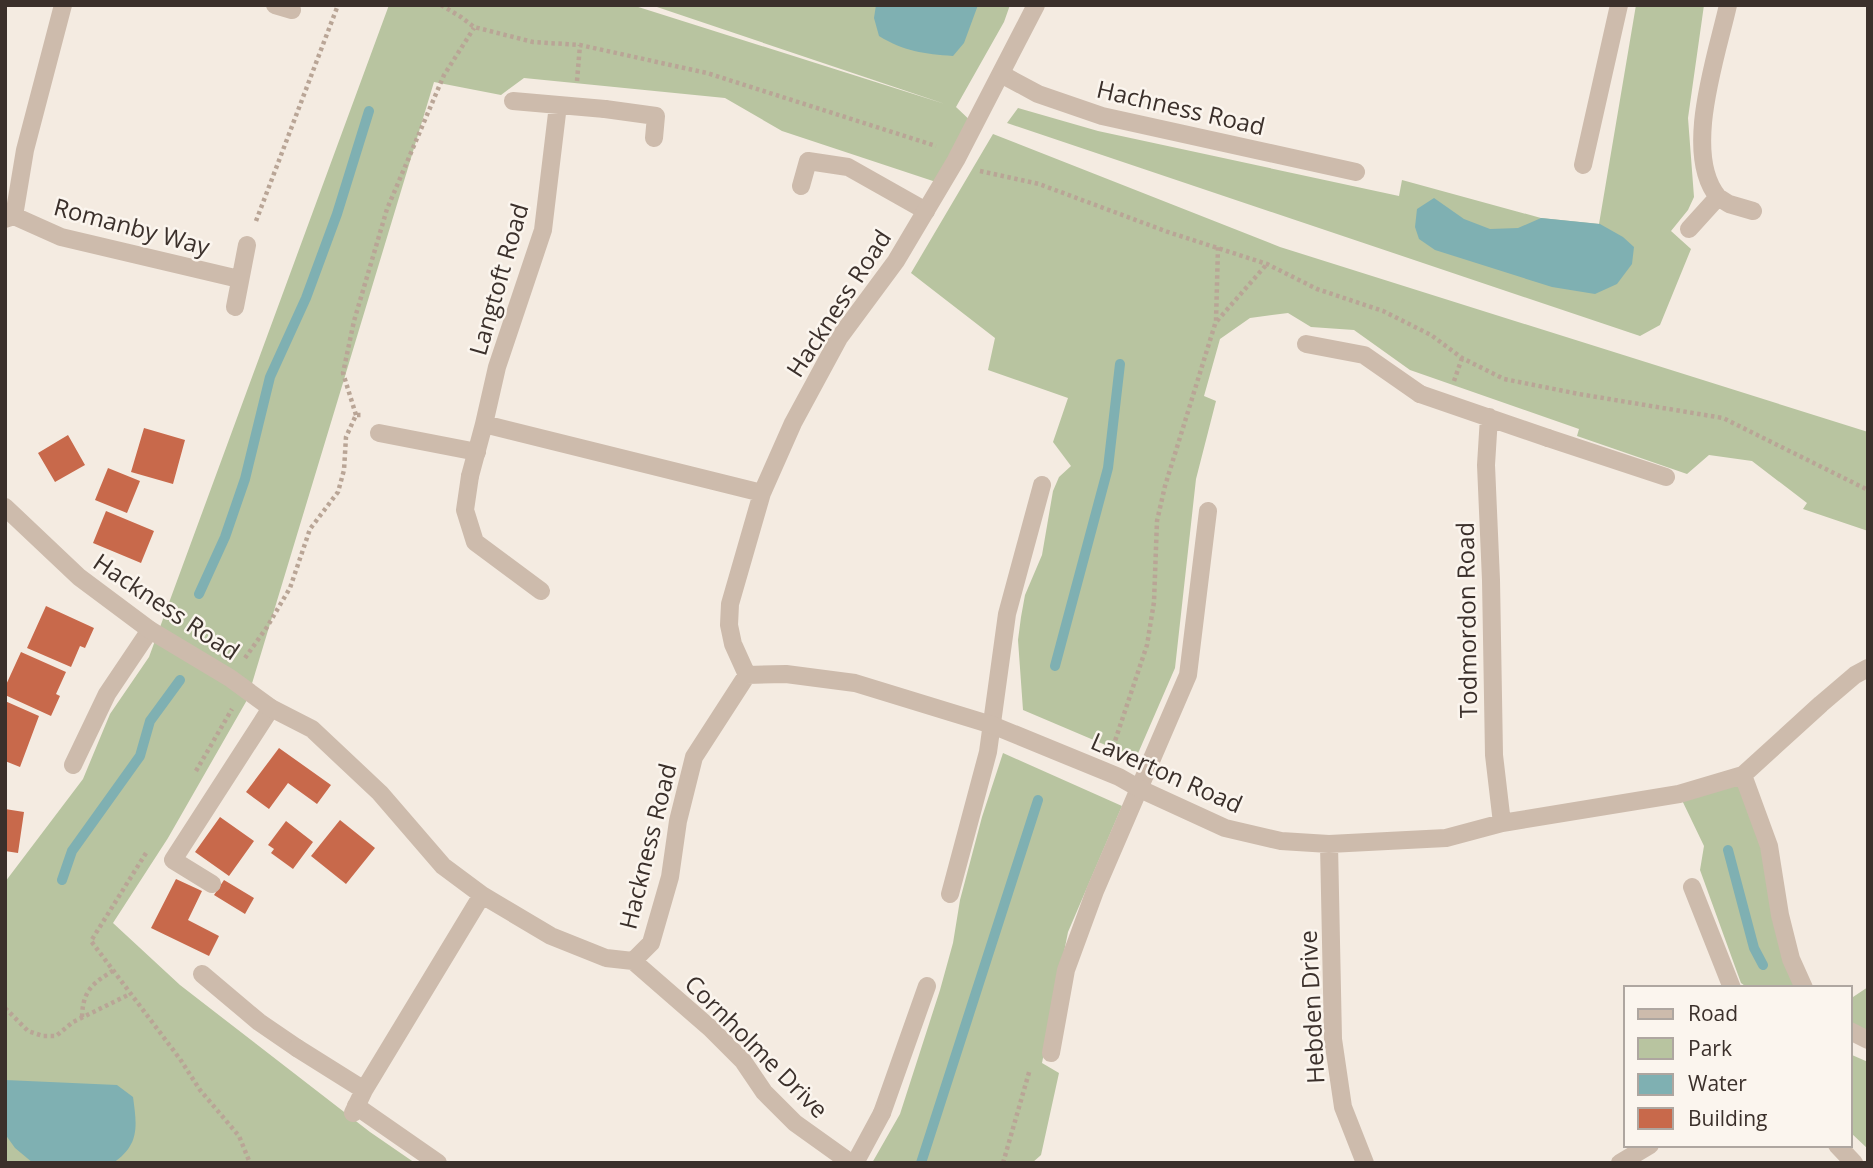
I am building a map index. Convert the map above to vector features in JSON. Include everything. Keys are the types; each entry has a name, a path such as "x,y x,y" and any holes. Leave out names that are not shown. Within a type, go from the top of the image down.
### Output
{"street":[{"path":"10,218 25,149 63,5"},
{"name":"Hackness Road","path":"5,507 79,578 150,629 230,678 271,708 312,729 380,793 443,866 482,895 551,936 606,958 633,961 651,943 670,877 678,821 694,757 747,675 733,644 729,625 730,604 762,493 793,423 839,338 896,261 926,211 956,160 1036,5"},
{"path":"1583,165 1619,5"},
{"path":"1728,5 1705,109 1702,135 1706,176 1718,197 1729,204 1754,211"},
{"name":"Hachness Road","path":"1001,74 1038,94 1102,116 1356,172"},
{"path":"513,101 656,116 654,138"},
{"name":"Langtoft Road","path":"541,592 475,542 465,510 498,367 543,230 566,106"},
{"path":"801,186 808,161 848,167 926,211"},
{"path":"1689,229 1718,197"},
{"name":"Romanby Way","path":"10,218 61,237 239,279"},
{"name":"Romanby Way","path":"235,307 247,245"},
{"path":"1306,344 1364,355 1420,394 1666,477"},
{"name":"Todmordon Road","path":"1489,416 1486,465 1494,755 1502,822"},
{"path":"484,424 762,493"},
{"path":"379,433 477,452"},
{"path":"950,894 988,752 1007,614 1042,485"},
{"path":"1051,1054 1066,970 1095,891 1188,675 1208,511"},
{"path":"73,765 107,694 150,629"},
{"name":"Laverton Road","path":"747,675 786,674 855,683 992,724 1105,771 1225,828 1281,841 1329,844 1446,838 1502,822 1679,794 1743,775 1821,704 1868,668"},
{"path":"212,884 173,860 271,708"},
{"path":"1743,775 1769,846 1780,915 1791,959 1803,986"},
{"name":"Hebden Drive","path":"1329,844 1333,1039 1343,1107 1365,1163"},
{"path":"1692,887 1731,986"},
{"path":"357,1103 482,895"},
{"name":"Cornholme Drive","path":"633,961 743,1061 764,1092 795,1123 853,1163 882,1113 927,986"},
{"path":"202,974 259,1022 297,1048 357,1103 438,1163"},
{"path":"1852,1032 1868,1040"},
{"path":"1620,1163 1647,1147"},
{"path":"1839,1147 1854,1163"}],"path":[{"path":"247,245 338,5"},
{"path":"441,5 474,27 533,42 580,45 707,72 932,144 978,171 1039,184 1168,232 1267,264 1317,289 1383,311 1431,335 1462,359 1504,379 1723,418 1868,490"},
{"path":"230,678 267,627 290,588 310,529 338,492 344,470 346,437 356,415 343,373 354,321 387,209 444,75 474,27"},
{"path":"566,106 580,45"},
{"path":"1105,771 1147,645 1154,602 1157,521 1216,321 1218,247"},
{"path":"1216,321 1267,264"},
{"path":"356,415 366,415"},
{"path":"91,941 180,1059 200,1090 239,1136 249,1161"},
{"path":"82,1018 87,992 98,980 114,970"},
{"path":"5,1008 28,1031 43,1036 55,1036 82,1018 131,994"}],"green space":[{"path":"389,5 632,5 945,104 651,5 1010,5 1004,22 956,107 975,125 942,184 782,131 725,98 524,78 501,95 434,82 247,700 168,838 113,923 180,985 370,1132 415,1163 5,1163 5,882 83,779 110,714 149,657"},
{"path":"1636,5 1704,5 1688,118 1694,197 1688,210 1671,231 1691,249 1660,325 1640,336 1007,123 1018,108 1098,131 1399,196 1402,180 1541,218 1599,224"},
{"path":"993,134 1280,247 1868,432 1868,531 1803,509 1807,503 1752,461 1709,455 1687,474 1577,436 1579,429 1410,370 1354,330 1311,327 1288,313 1250,318 1220,339 1204,396 1216,401 1196,479 1175,668 1136,758 1023,710 1018,640 1021,617 1025,595 1042,555 1053,491 1059,477 1071,466 1053,442 1068,398 988,370 995,338 911,273"},
{"path":"1003,753 1122,806 1068,932 1042,1063 1059,1073 1041,1155 1032,1163 872,1163 900,1114 940,990 982,817"},
{"path":"1743,775 1803,986 1745,986 1741,983 1700,870 1704,846 1679,794"},
{"path":"1868,987 1868,1040 1852,1032 1852,998"},
{"path":"1852,1055 1868,1062 1868,1149 1852,1134"}],"water":[{"path":"876,5 978,5 964,43 953,56 914,51 879,36 874,18"},
{"path":"1434,198 1464,219 1490,229 1518,228 1541,218 1600,224 1623,237 1634,247 1632,264 1617,284 1595,294 1552,287 1435,250 1419,239 1415,227 1417,209"},
{"path":"5,1080 117,1085 133,1097 136,1126 132,1142 113,1163 33,1163 15,1148 5,1134"}],"building":[{"path":"144,428 185,440 173,484 131,472"},
{"path":"68,435 85,465 55,482 38,453"},
{"path":"108,468 140,481 127,513 95,500"},
{"path":"106,511 154,531 141,563 93,543"},
{"path":"46,606 94,628 85,648 80,646 71,667 27,648"},
{"path":"21,652 66,672 56,694 60,696 51,716 5,695 5,687"},
{"path":"5,701 39,716 20,767 5,761"},
{"path":"279,748 331,785 317,804 288,783 269,809 246,792"},
{"path":"5,809 24,812 18,853 5,851"},
{"path":"220,817 254,841 229,876 195,852"},
{"path":"340,820 375,848 346,884 311,856"},
{"path":"286,821 313,842 293,869 271,853 274,849 268,845"},
{"path":"176,879 202,891 188,920 219,936 209,956 151,928"},
{"path":"224,880 254,898 245,914 214,895"}],"waterway":[{"path":"199,594 225,537 245,479 270,377 306,298 337,214 369,111"},
{"path":"1055,666 1108,468 1120,364"},
{"path":"62,880 72,851 140,756 150,721 180,680"},
{"path":"921,1163 1038,800"},
{"path":"1728,850 1754,948 1763,965"}]}
